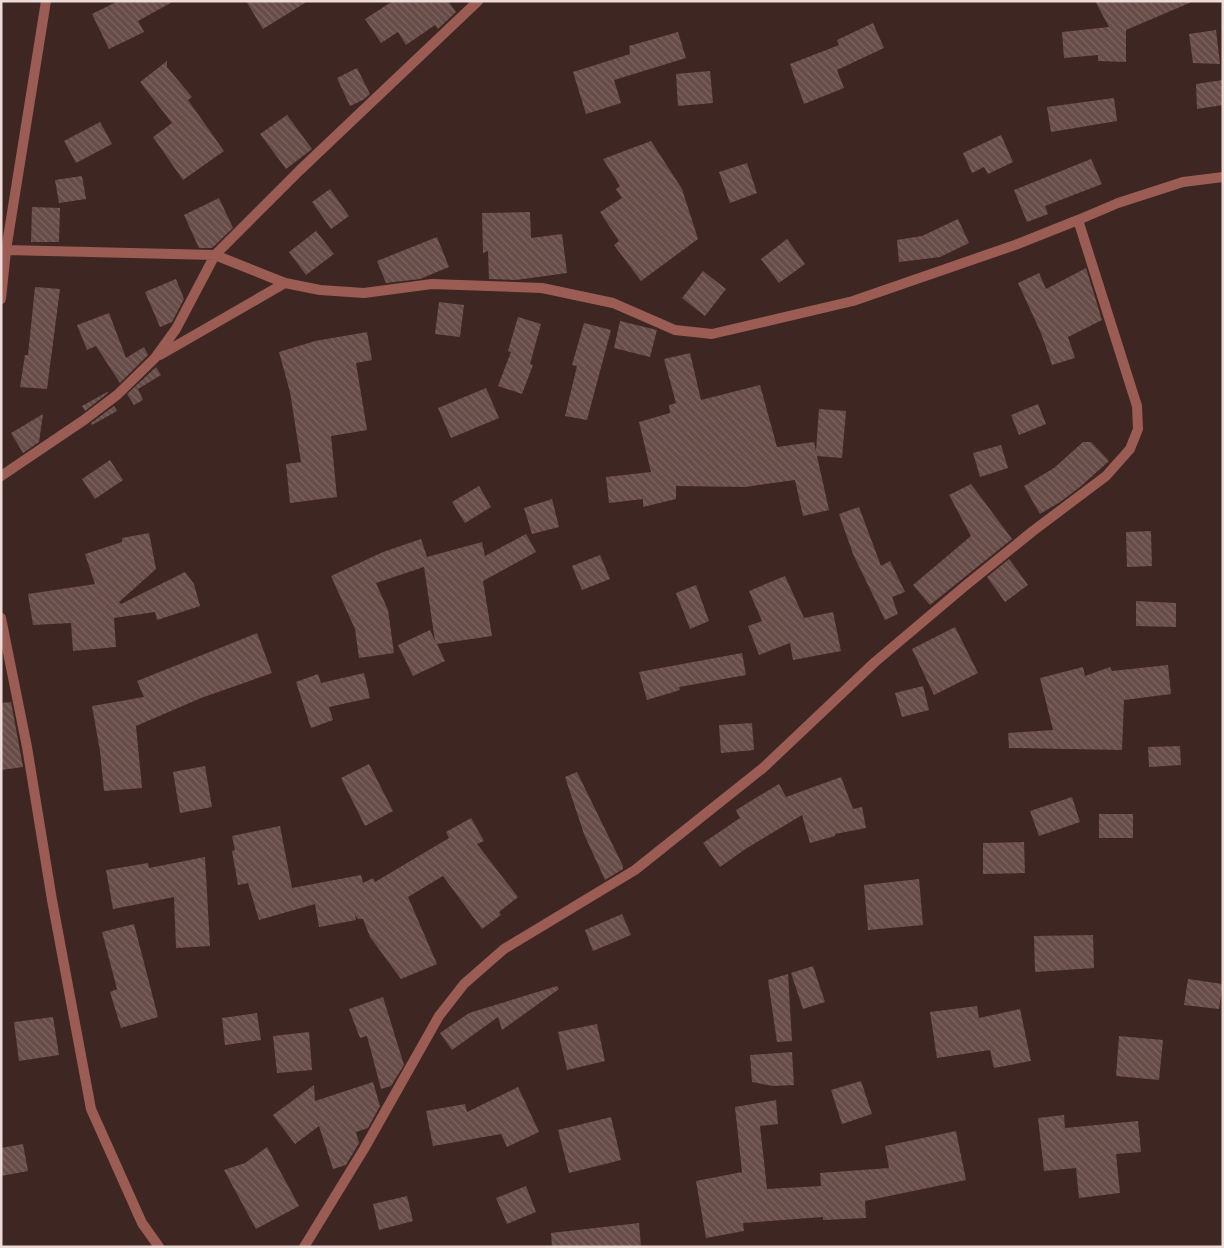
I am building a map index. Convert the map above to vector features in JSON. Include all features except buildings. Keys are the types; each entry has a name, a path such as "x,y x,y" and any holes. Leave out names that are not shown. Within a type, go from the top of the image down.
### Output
{"street":[{"path":"1,299 6,250 46,1"},
{"path":"1,476 117,396 155,358 176,330 215,255 300,170 478,1"},
{"path":"6,250 215,255 285,283 320,290 364,293 432,284 542,288 613,303 675,330 712,334 853,301 1015,245 1118,202 1183,182 1223,177"},
{"path":"304,1247 364,1149 439,1016 464,984 504,949 635,870 763,768 875,662 1032,531 1106,476 1130,449 1138,429 1137,406 1078,220"},
{"path":"155,358 285,283"},
{"path":"1,618 27,748 52,900 91,1109 142,1223 159,1247"}]}
